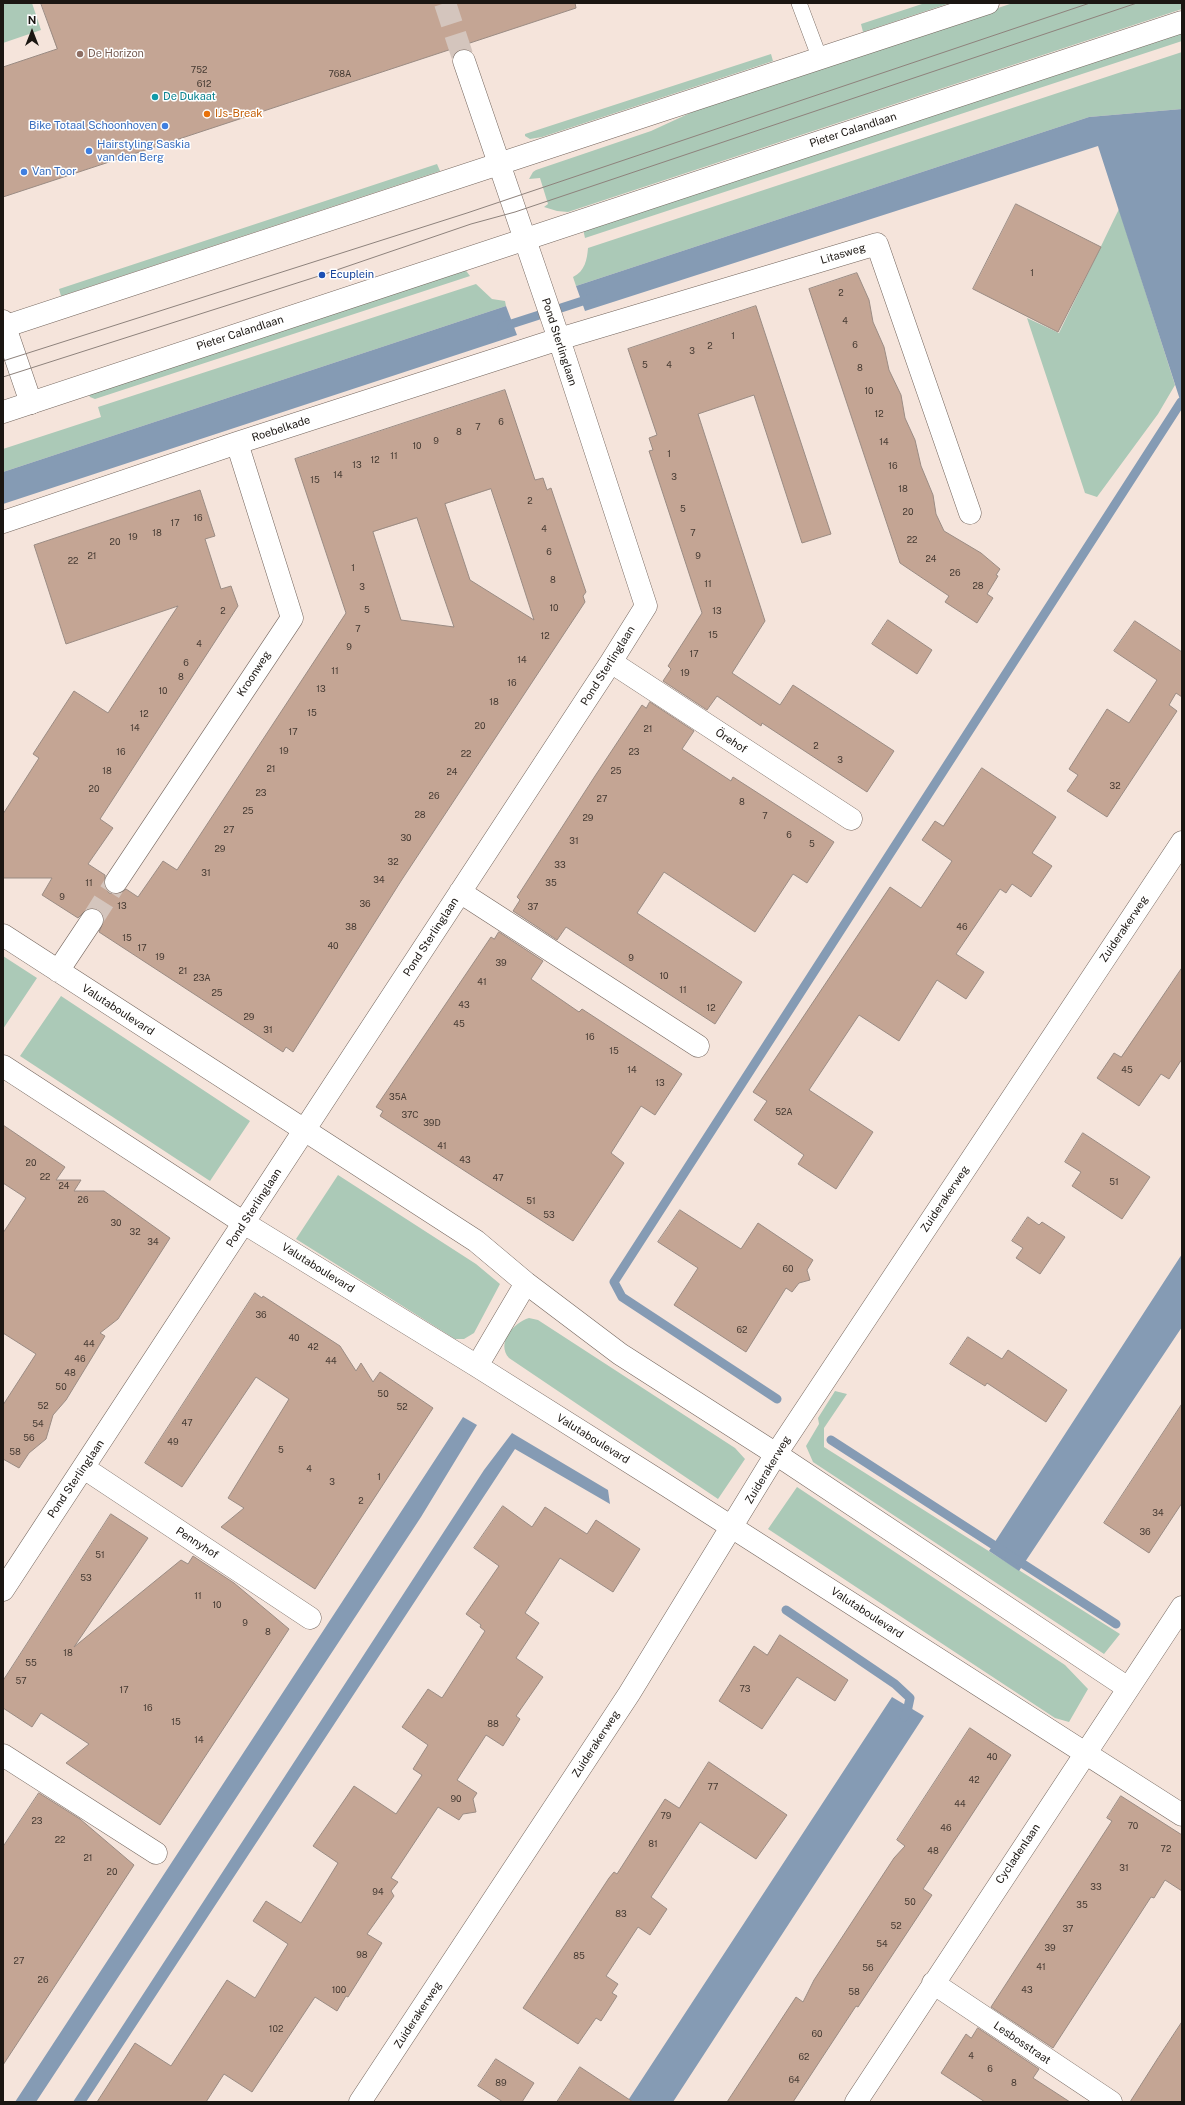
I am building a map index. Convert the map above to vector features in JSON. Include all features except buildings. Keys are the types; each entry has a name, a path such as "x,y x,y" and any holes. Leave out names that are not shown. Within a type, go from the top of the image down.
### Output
{"street":[{"path":"3,412 31,403 4,325 499,165 988,3"},
{"name":"Pieter Calandlaan","path":"31,403 1182,22"},
{"path":"464,61 525,239"},
{"name":"Pond Sterlinglaan","path":"3,1590 304,1132 646,606 525,239"},
{"name":"Litasweg","path":"557,333 877,244 970,513"},
{"name":"Roebelkade","path":"3,522 557,333"},
{"name":"Kroonweg","path":"116,882 292,618 237,443"},
{"name":"Örehof","path":"611,662 851,819"},
{"name":"Zuiderakerweg","path":"360,2102 629,1694 733,1527 776,1454 1182,842"},
{"path":"460,892 698,1046"},
{"path":"58,971 92,920"},
{"name":"Valutaboulevard","path":"3,935 304,1132 476,1240 526,1283 620,1354 1132,1682"},
{"name":"Valutaboulevard","path":"3,1066 244,1223 477,1366 733,1527 1182,1815"},
{"path":"477,1366 526,1283"},
{"name":"Pennyhof","path":"84,1468 310,1618"},
{"name":"Cycladenlaan","path":"856,2102 933,1983 1179,1612"},
{"path":"3,1755 156,1853"},
{"name":"Lesbosstraat","path":"933,1983 1111,2102"}],"lane":[{"path":"800,3 820,59"}],"green space":[{"path":"3,3 32,3 41,30 3,43"},
{"path":"925,3 950,3 863,32 861,24"},
{"path":"1013,3 1182,3 1182,9 568,212 557,211 544,207 548,204 540,178 529,179 536,170 651,131 714,102"},
{"path":"1182,32 1182,41 585,238 583,229"},
{"path":"1182,52 1182,109 1089,117 576,286 573,277 580,272 585,265 588,248"},
{"path":"771,54 773,61 542,137 530,139 525,136 525,134"},
{"path":"437,164 440,171 61,296 59,289"},
{"path":"1119,209 1175,385 1158,414 1097,497 1085,493 1027,318 1059,333"},
{"path":"464,268 470,276 95,399 90,397 88,392"},
{"path":"476,284 492,299 505,301 506,306 3,472 3,449 101,417 98,407"},
{"path":"3,956 37,978 3,1029"},
{"path":"61,996 250,1121 210,1181 20,1056"},
{"path":"338,1175 476,1264 500,1284 474,1333 464,1339 455,1339 296,1239"},
{"path":"529,1318 538,1320 735,1448 745,1459 718,1499 509,1358 505,1352 504,1346 508,1334 517,1324"},
{"path":"835,1391 847,1394 824,1428 824,1447 1120,1634 1104,1654 813,1462 806,1446 819,1424 818,1418"},
{"path":"797,1487 1065,1665 1088,1689 1069,1722 1055,1718 768,1529"}],"water":[{"path":"1182,109 1182,406 1098,146 585,311 576,286 1089,117"},
{"path":"506,306 517,335 3,504 3,472"},
{"path":"1182,1254 1182,1327 1019,1571 989,1551"},
{"path":"463,1417 477,1425 421,1517 36,2102 15,2102"},
{"path":"512,1433 608,1490 610,1504 515,1449 86,2102 73,2102 484,1470"},
{"path":"892,1697 924,1716 673,2102 627,2102"}],"waterway":[{"path":"502,327 592,298"},
{"path":"777,1399 622,1297 614,1282 1181,402"},
{"path":"831,1440 1116,1624"},
{"path":"786,1610 895,1684 910,1698 907,1712 904,1717"}],"tunnel":[{"path":"445,3 464,61"},
{"path":"92,920 116,882"}],"tram line":[{"path":"3,361 467,213 1090,3"},
{"path":"3,377 322,275 471,224 515,212 1137,3"}],"place":[{"name":"De Horizon","path":"80,54"},
{"name":"De Dukaat","path":"155,97"},
{"name":"IJs-Break","path":"207,114"},
{"name":"Bike Totaal Schoonhoven","path":"165,126"},
{"name":"Hairstyling Saskia van den Berg","path":"89,151"},
{"name":"Van Toor","path":"24,172"},
{"name":"Ecuplein","path":"322,275"}]}
